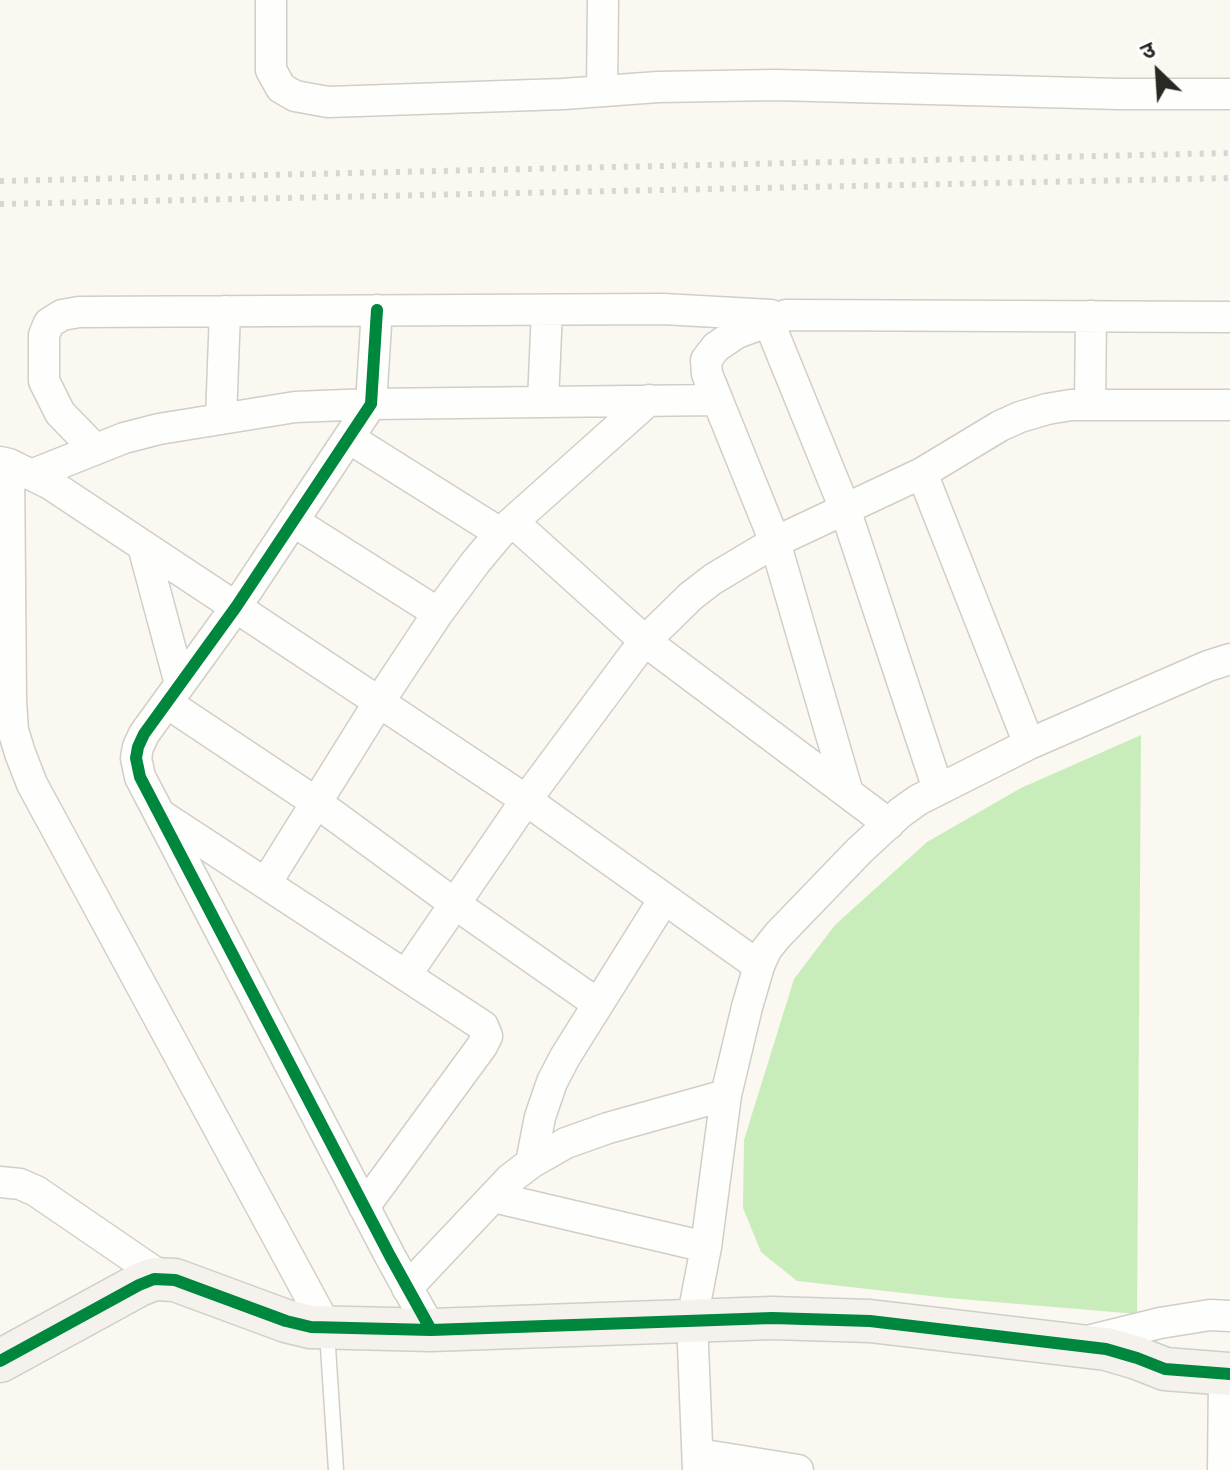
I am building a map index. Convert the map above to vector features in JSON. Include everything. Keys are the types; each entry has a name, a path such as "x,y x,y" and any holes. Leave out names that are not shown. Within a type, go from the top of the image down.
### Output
{"street":[{"path":"271,0 271,70 281,88 295,96 328,102 658,87 776,85 1230,94"},
{"path":"602,91 603,0"},
{"path":"95,449 60,413 44,381 44,335 49,323 62,315 79,312 663,309 777,318 1230,317"},
{"path":"377,310 371,404 236,607 144,734 136,758 140,777 431,1330"},
{"path":"543,402 547,310"},
{"path":"221,419 225,311"},
{"path":"1090,405 1091,316"},
{"path":"777,318 737,333 716,347 706,360 707,374 775,542 848,793"},
{"path":"777,318 845,509 938,789"},
{"path":"266,883 379,702 475,563 507,527 649,400"},
{"path":"13,467 95,449 147,432 295,407 717,400"},
{"path":"406,975 526,800 645,641 713,579 775,542 922,473 1020,417 1047,409 1090,405 1230,405"},
{"path":"349,438 507,527 645,641 889,824"},
{"path":"13,467 50,484 526,800 759,966"},
{"path":"13,467 11,701 13,730 20,753 32,784 327,1328"},
{"path":"922,473 1029,744"},
{"path":"293,521 438,613"},
{"path":"143,546 173,694 455,904 598,1004"},
{"path":"798,1470 698,1462 692,1320 706,1247 726,1095 736,1049 766,950 859,851 918,800 1029,744 1230,659"},
{"path":"160,814 483,1026 487,1036 364,1207"},
{"path":"531,1163 540,1117 552,1082 664,899"},
{"path":"407,1288 510,1179 531,1163 566,1143 608,1128 726,1095"},
{"path":"0,1182 20,1184 36,1191 166,1280"},
{"path":"493,1197 706,1247"},
{"path":"0,1361 154,1279 175,1280 286,1321 327,1328 431,1330 772,1318 870,1321 1106,1349 1165,1369 1218,1365 1223,1470"},
{"path":"1069,1345 1160,1323 1210,1315 1230,1316"}],"lane":[{"path":"327,1328 336,1470"}],"green space":[{"path":"1141,735 1137,1314 797,1281 761,1252 743,1208 744,1140 794,979 835,925 927,842 1021,788"}],"railway":[{"path":"0,181 1230,153"},
{"path":"0,204 1230,178"}],"cycle path":[{"path":"377,310 371,404 236,607 144,734 136,758 140,777 431,1330"},
{"path":"0,1361 154,1279 175,1280 286,1321 311,1327 431,1330 772,1318 870,1321 1106,1349 1165,1369 1230,1374"}]}
